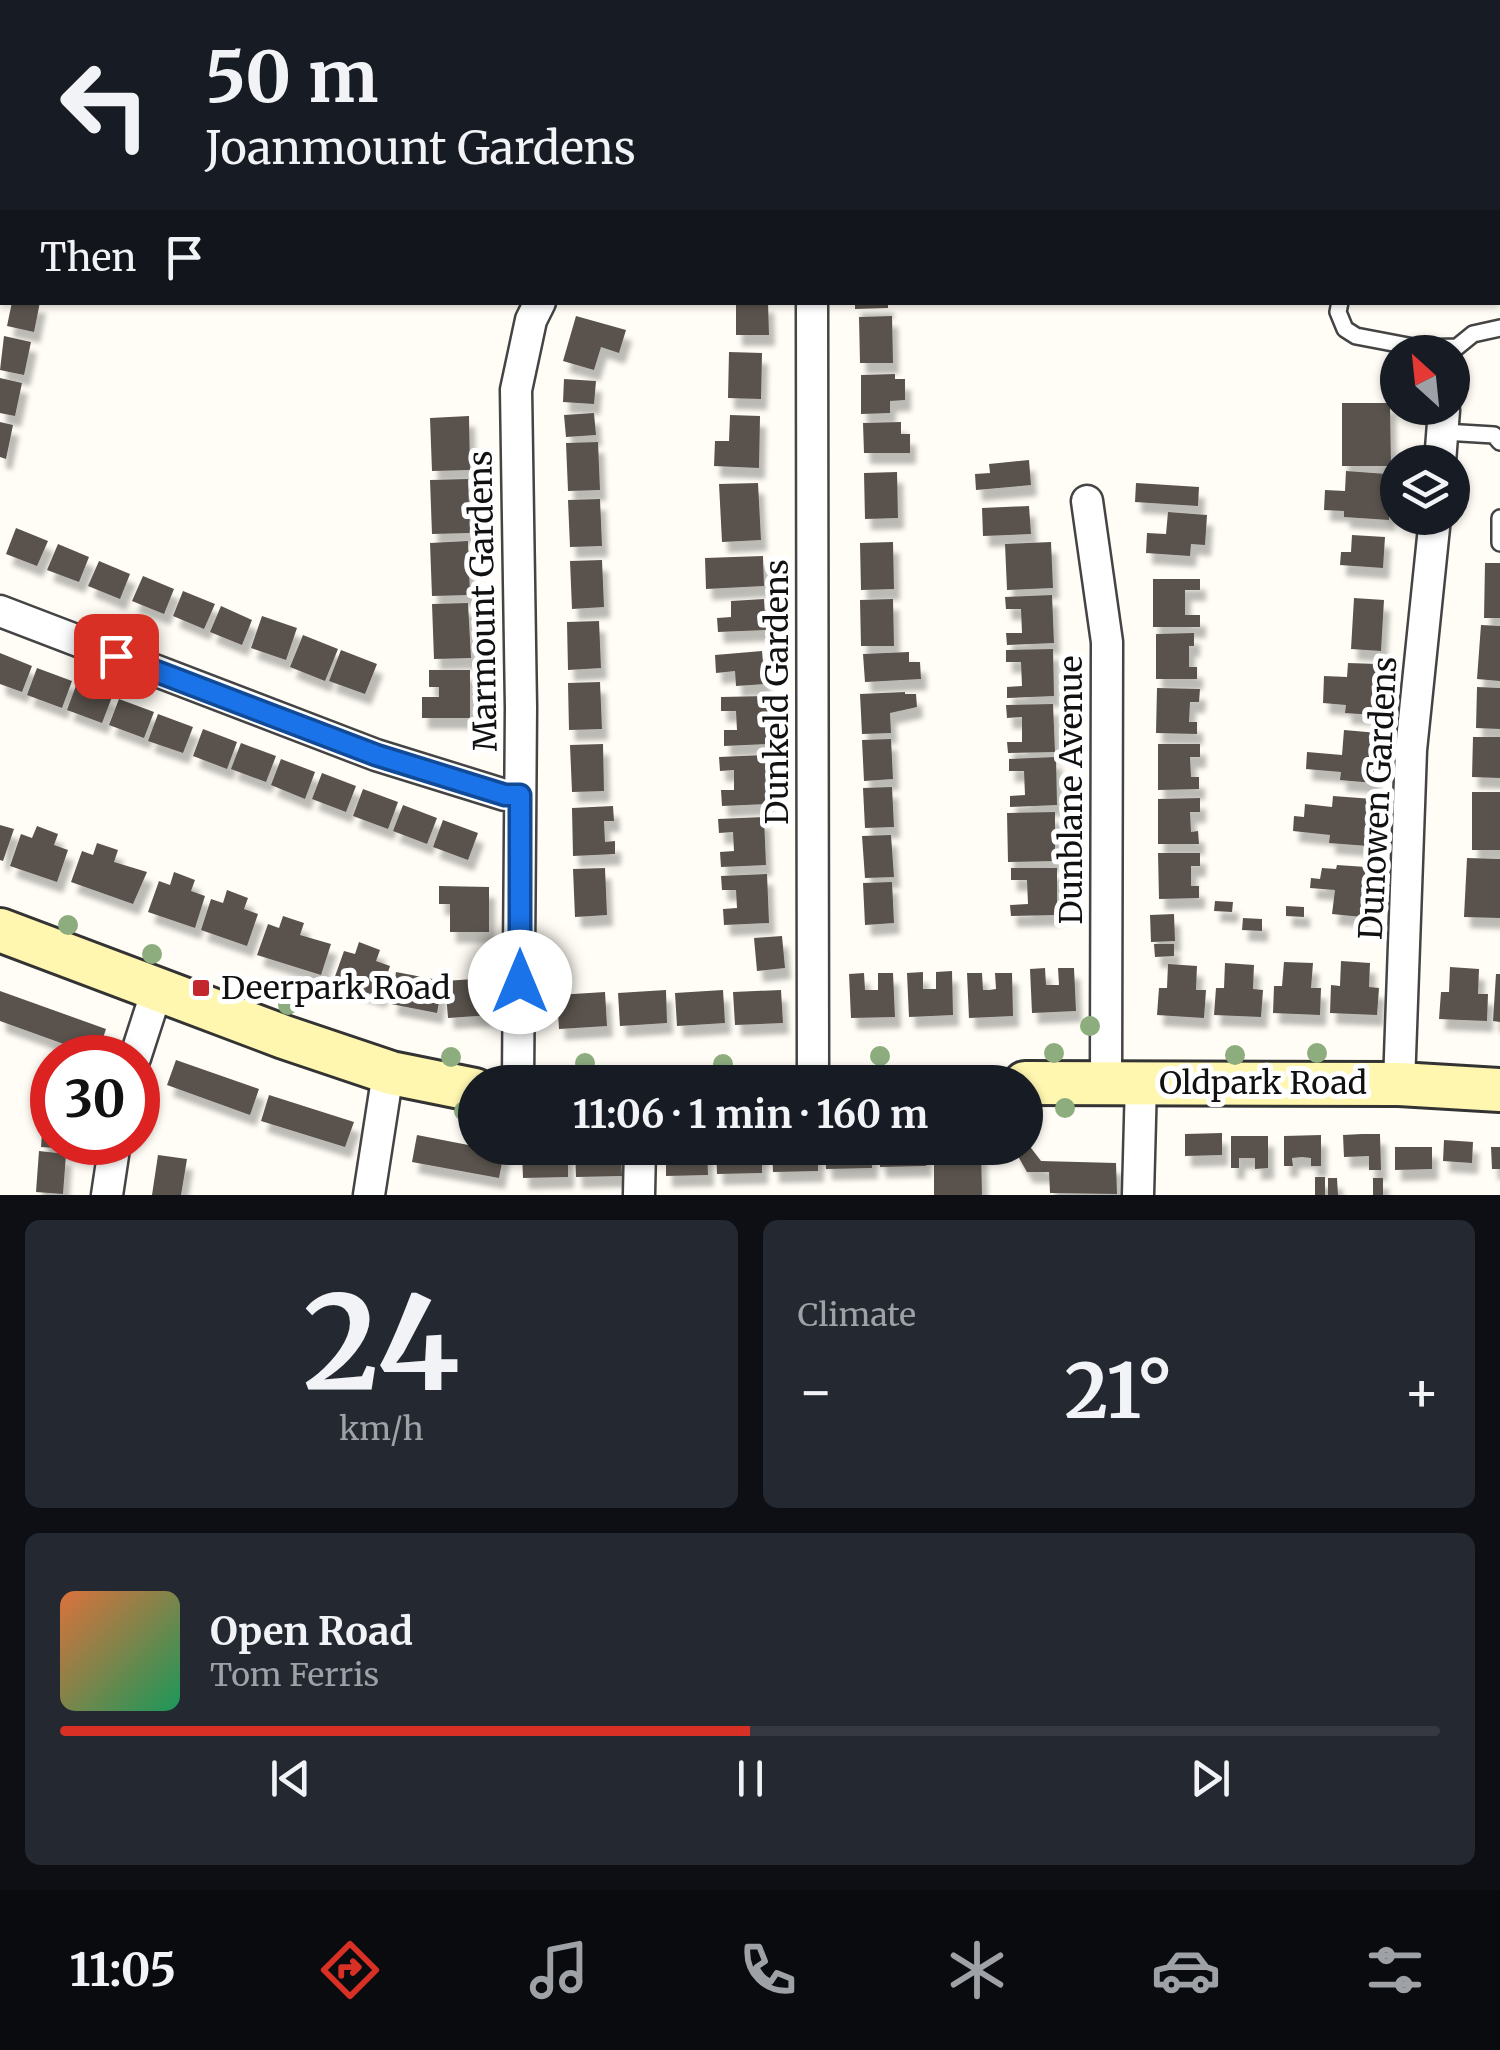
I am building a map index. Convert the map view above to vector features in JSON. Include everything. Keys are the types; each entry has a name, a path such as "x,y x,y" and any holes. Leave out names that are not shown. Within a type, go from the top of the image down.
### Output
{"main road":[{"path":"0,930 392,1074 458,1087"},
{"name":"Oldpark Road","path":"1043,1083 1400,1084 1500,1090"}],"street":[{"name":"Marmount Gardens","path":"518,1065 516,390 531,320 538,305"},
{"name":"Dunkeld Gardens","path":"812,305 813,1065"},
{"name":"Dunblane Avenue","path":"1086,501 1106,642 1124,1082 1138,1195"},
{"name":"Dunowen Gardens","path":"1400,1084 1411,750 1433,535"},
{"path":"0,611 376,755 505,795 520,795"},
{"path":"143,1035 158,988"},
{"path":"369,1195 385,1092 392,1074"},
{"path":"107,1195 112,1165"},
{"path":"639,1195 640,1165"}],"lane":[{"path":"1339,305 1345,329 1356,336 1419,348 1457,347 1474,334 1500,328"},
{"path":"1458,425 1494,435 1500,442"},
{"path":"1500,518 1500,543"}],"building":[{"path":"11,305 39,305 34,332 7,326"},
{"path":"736,305 768,305 769,335 736,335"},
{"path":"855,305 888,305 888,308 855,309"},
{"path":"576,316 626,330 619,353 601,347 594,370 563,361"},
{"path":"892,316 893,363 860,363 859,317"},
{"path":"4,336 31,342 24,375 0,370"},
{"path":"729,352 762,353 761,399 728,398"},
{"path":"895,374 895,379 905,379 905,400 890,401 890,413 861,414 861,375"},
{"path":"0,378 22,383 15,416 0,413"},
{"path":"564,379 596,381 594,404 563,402"},
{"path":"1342,403 1380,403 1380,425 1390,425 1391,445 1380,445 1380,466 1342,466"},
{"path":"594,413 596,435 566,437 564,415"},
{"path":"730,415 760,416 759,468 714,466 715,441 729,441"},
{"path":"469,416 470,470 432,471 430,418"},
{"path":"0,422 13,425 6,459 0,457"},
{"path":"901,422 901,434 910,434 910,453 864,453 863,423"},
{"path":"598,442 600,490 568,491 566,443"},
{"path":"1029,460 1031,485 976,490 975,474 990,473 989,464"},
{"path":"1346,471 1380,473 1380,519 1344,517 1344,511 1324,510 1325,490 1345,491"},
{"path":"897,472 898,518 865,519 864,473"},
{"path":"468,479 470,533 432,534 430,480"},
{"path":"758,483 761,540 722,542 719,484"},
{"path":"1136,483 1199,487 1198,506 1135,502"},
{"path":"600,499 602,546 570,547 568,500"},
{"path":"1029,506 1031,534 983,536 982,508"},
{"path":"1168,512 1207,515 1205,545 1191,544 1190,556 1146,553 1147,533 1166,534"},
{"path":"16,528 48,541 37,566 6,554"},
{"path":"1352,535 1385,537 1383,568 1340,565 1341,552 1351,552"},
{"path":"468,541 470,595 432,596 430,543"},
{"path":"893,542 894,589 861,590 860,543"},
{"path":"1051,542 1053,588 1007,590 1005,544"},
{"path":"58,544 89,557 79,582 47,570"},
{"path":"763,556 764,586 706,589 705,558"},
{"path":"602,560 604,607 572,609 570,561"},
{"path":"99,561 130,574 120,599 88,586"},
{"path":"1485,563 1500,563 1500,618 1484,618"},
{"path":"143,576 174,589 164,614 132,601"},
{"path":"1153,579 1200,579 1200,590 1185,590 1185,615 1200,615 1200,627 1153,627"},
{"path":"183,591 215,604 204,629 173,616"},
{"path":"1052,595 1054,643 1007,645 1006,633 1022,633 1021,609 1006,609 1005,597"},
{"path":"1354,598 1384,600 1381,651 1351,649"},
{"path":"764,599 766,630 718,632 717,618 731,617 731,601"},
{"path":"893,599 894,646 861,646 860,600"},
{"path":"468,603 471,658 434,659 432,604"},
{"path":"221,606 252,620 242,645 210,632"},
{"path":"262,616 297,628 286,660 251,648"},
{"path":"599,621 601,668 568,670 567,622"},
{"path":"1481,625 1500,626 1500,681 1477,679"},
{"path":"1194,633 1194,646 1189,646 1189,667 1197,667 1197,679 1156,679 1156,634"},
{"path":"303,635 338,649 325,681 290,667"},
{"path":"1053,649 1054,696 1007,698 1007,687 1022,686 1021,662 1006,662 1006,650"},
{"path":"341,650 377,664 365,694 329,681"},
{"path":"762,651 765,684 736,686 735,671 716,673 715,655"},
{"path":"909,652 909,662 920,662 921,679 865,682 863,654"},
{"path":"0,653 32,666 22,692 0,684"},
{"path":"1348,663 1378,664 1375,715 1345,713 1346,705 1323,703 1324,676 1347,677"},
{"path":"37,668 72,681 62,708 27,695"},
{"path":"429,670 470,670 470,718 422,718 422,697 439,697 439,687 429,687"},
{"path":"600,682 602,729 569,730 568,683"},
{"path":"77,683 112,697 102,723 67,710"},
{"path":"1477,687 1500,688 1500,729 1476,728"},
{"path":"1157,688 1200,689 1199,702 1190,702 1189,722 1197,722 1197,734 1156,733"},
{"path":"860,694 916,694 917,707 890,713 891,733 862,734"},
{"path":"767,696 769,744 724,746 724,730 737,730 736,711 721,711 721,697"},
{"path":"119,699 154,712 144,738 109,725"},
{"path":"1053,704 1055,752 1008,753 1007,742 1022,742 1022,717 1007,718 1006,705"},
{"path":"158,714 193,727 183,753 148,741"},
{"path":"203,729 237,742 227,769 193,756"},
{"path":"1344,730 1378,733 1374,783 1340,780 1341,772 1306,769 1307,752 1342,755"},
{"path":"1473,737 1500,737 1500,778 1472,777"},
{"path":"891,739 893,779 864,781 862,740"},
{"path":"241,743 276,756 266,782 231,769"},
{"path":"603,744 604,791 572,792 570,745"},
{"path":"1158,744 1200,744 1200,757 1190,757 1191,777 1199,777 1199,789 1158,790"},
{"path":"765,755 767,804 722,806 721,790 734,790 734,770 720,771 719,757"},
{"path":"1056,757 1057,805 1010,807 1010,796 1025,795 1024,771 1009,771 1009,759"},
{"path":"281,759 315,772 305,799 271,785"},
{"path":"322,773 356,786 346,812 312,799"},
{"path":"892,787 894,827 865,828 863,788"},
{"path":"363,789 398,802 388,829 353,816"},
{"path":"1472,792 1500,792 1500,850 1472,850"},
{"path":"1333,796 1373,799 1368,846 1329,843 1330,835 1293,831 1294,816 1304,817 1305,804 1332,807"},
{"path":"1200,798 1200,812 1190,812 1191,832 1198,831 1199,844 1158,844 1158,799"},
{"path":"403,805 437,818 427,844 393,831"},
{"path":"613,806 614,821 604,821 605,842 615,841 615,854 573,856 572,808"},
{"path":"1055,812 1055,861 1008,862 1007,813"},
{"path":"764,817 766,865 721,867 720,852 734,851 733,832 719,833 718,819"},
{"path":"443,820 478,833 468,860 433,847"},
{"path":"0,825 14,829 3,861 0,860"},
{"path":"37,826 58,834 54,845 68,850 57,882 10,866 21,834 32,838"},
{"path":"891,835 894,877 865,878 862,836"},
{"path":"97,843 118,850 114,862 147,872 133,904 71,882 82,851 93,855"},
{"path":"1158,853 1200,853 1200,866 1191,866 1191,886 1199,886 1199,898 1159,899"},
{"path":"1467,858 1500,859 1500,918 1464,917"},
{"path":"1337,865 1366,867 1362,917 1332,914 1335,890 1310,888 1311,878 1320,879 1322,868 1336,869"},
{"path":"605,868 607,915 575,917 573,869"},
{"path":"1011,868 1057,868 1057,915 1011,916 1010,905 1028,904 1027,880 1011,880"},
{"path":"174,872 195,880 191,891 205,896 195,928 148,912 159,881 170,885"},
{"path":"767,874 769,923 724,925 723,909 737,908 736,890 722,890 721,876"},
{"path":"892,882 894,923 865,925 863,883"},
{"path":"439,886 489,887 489,932 450,932 450,904 439,904"},
{"path":"227,890 248,898 244,909 258,914 247,946 201,930 211,899 223,903"},
{"path":"1215,901 1233,902 1232,912 1214,911"},
{"path":"1286,906 1304,907 1304,917 1286,916"},
{"path":"1174,914 1175,941 1151,942 1150,915"},
{"path":"283,916 304,923 300,935 331,944 321,975 257,955 268,924 279,928"},
{"path":"1243,918 1262,919 1262,931 1242,930"},
{"path":"782,936 785,968 757,971 754,938"},
{"path":"359,942 380,950 376,961 390,966 380,997 333,982 344,951 355,954"},
{"path":"1154,944 1174,944 1174,956 1155,957"},
{"path":"1341,961 1370,963 1369,987 1379,988 1377,1015 1330,1013 1331,985 1340,986"},
{"path":"1284,962 1313,963 1311,988 1321,988 1320,1015 1273,1013 1274,986 1282,986"},
{"path":"1225,963 1254,965 1253,989 1263,990 1261,1017 1214,1015 1216,988 1224,988"},
{"path":"1168,964 1197,966 1196,990 1206,990 1204,1018 1157,1015 1159,988 1167,988"},
{"path":"1450,967 1479,969 1478,994 1488,994 1487,1021 1439,1019 1441,992 1449,992"},
{"path":"1045,968 1046,985 1059,985 1058,968 1074,968 1076,1011 1032,1013 1030,969"},
{"path":"952,971 953,1015 909,1017 907,973 923,972 923,989 936,989 936,972"},
{"path":"396,972 443,981 437,1013 391,1004"},
{"path":"864,973 865,990 878,990 878,973 893,973 895,1017 851,1018 849,974"},
{"path":"967,973 982,973 983,990 989,990 996,989 995,973 1012,973 1013,1016 969,1018"},
{"path":"1496,974 1500,974 1500,1022 1493,1021"},
{"path":"488,978 491,1015 448,1018 445,981"},
{"path":"666,990 667,1023 620,1026 618,993"},
{"path":"723,990 725,1023 677,1026 675,993"},
{"path":"781,990 783,1023 735,1025 733,992"},
{"path":"0,991 106,1029 104,1035 39,1035 0,1021"},
{"path":"605,992 607,1026 559,1029 557,995"},
{"path":"176,1060 259,1089 250,1115 167,1085"},
{"path":"269,1095 354,1122 345,1147 261,1121"},
{"path":"1222,1133 1222,1155 1185,1156 1185,1134"},
{"path":"1380,1134 1381,1170 1369,1170 1369,1156 1344,1157 1343,1135"},
{"path":"417,1135 458,1143 458,1165 502,1165 499,1178 412,1162"},
{"path":"1321,1135 1321,1166 1311,1166 1311,1158 1302,1157 1292,1158 1293,1166 1284,1166 1284,1136"},
{"path":"1231,1136 1268,1136 1268,1168 1255,1169 1255,1158 1239,1158 1239,1168 1231,1168"},
{"path":"1444,1140 1473,1142 1472,1163 1443,1161"},
{"path":"1395,1147 1432,1147 1432,1169 1395,1170"},
{"path":"1491,1147 1500,1147 1500,1169 1492,1169"},
{"path":"160,1155 187,1159 181,1195 152,1195"},
{"path":"1043,1161 1116,1163 1117,1194 1050,1193 1049,1172 1027,1172 1023,1165 1043,1165"},
{"path":"38,1165 65,1165 63,1194 36,1192"},
{"path":"522,1165 568,1165 568,1177 523,1178"},
{"path":"576,1165 622,1165 622,1176 576,1177"},
{"path":"666,1165 708,1165 708,1175 666,1176"},
{"path":"717,1165 762,1165 762,1173 717,1174"},
{"path":"773,1165 818,1165 818,1171 773,1172"},
{"path":"826,1165 872,1165 872,1168 826,1169"},
{"path":"880,1165 926,1166 880,1167"},
{"path":"934,1165 981,1165 982,1195 934,1195"},
{"path":"1315,1177 1325,1177 1325,1195 1315,1195"},
{"path":"1328,1178 1337,1178 1338,1195 1328,1195"},
{"path":"1373,1178 1383,1178 1383,1195 1373,1195"}],"place":[{"name":"Deerpark Road","path":"201,988"}],"route":[{"path":"116,656 376,755 505,795 520,795 520,982"}]}
